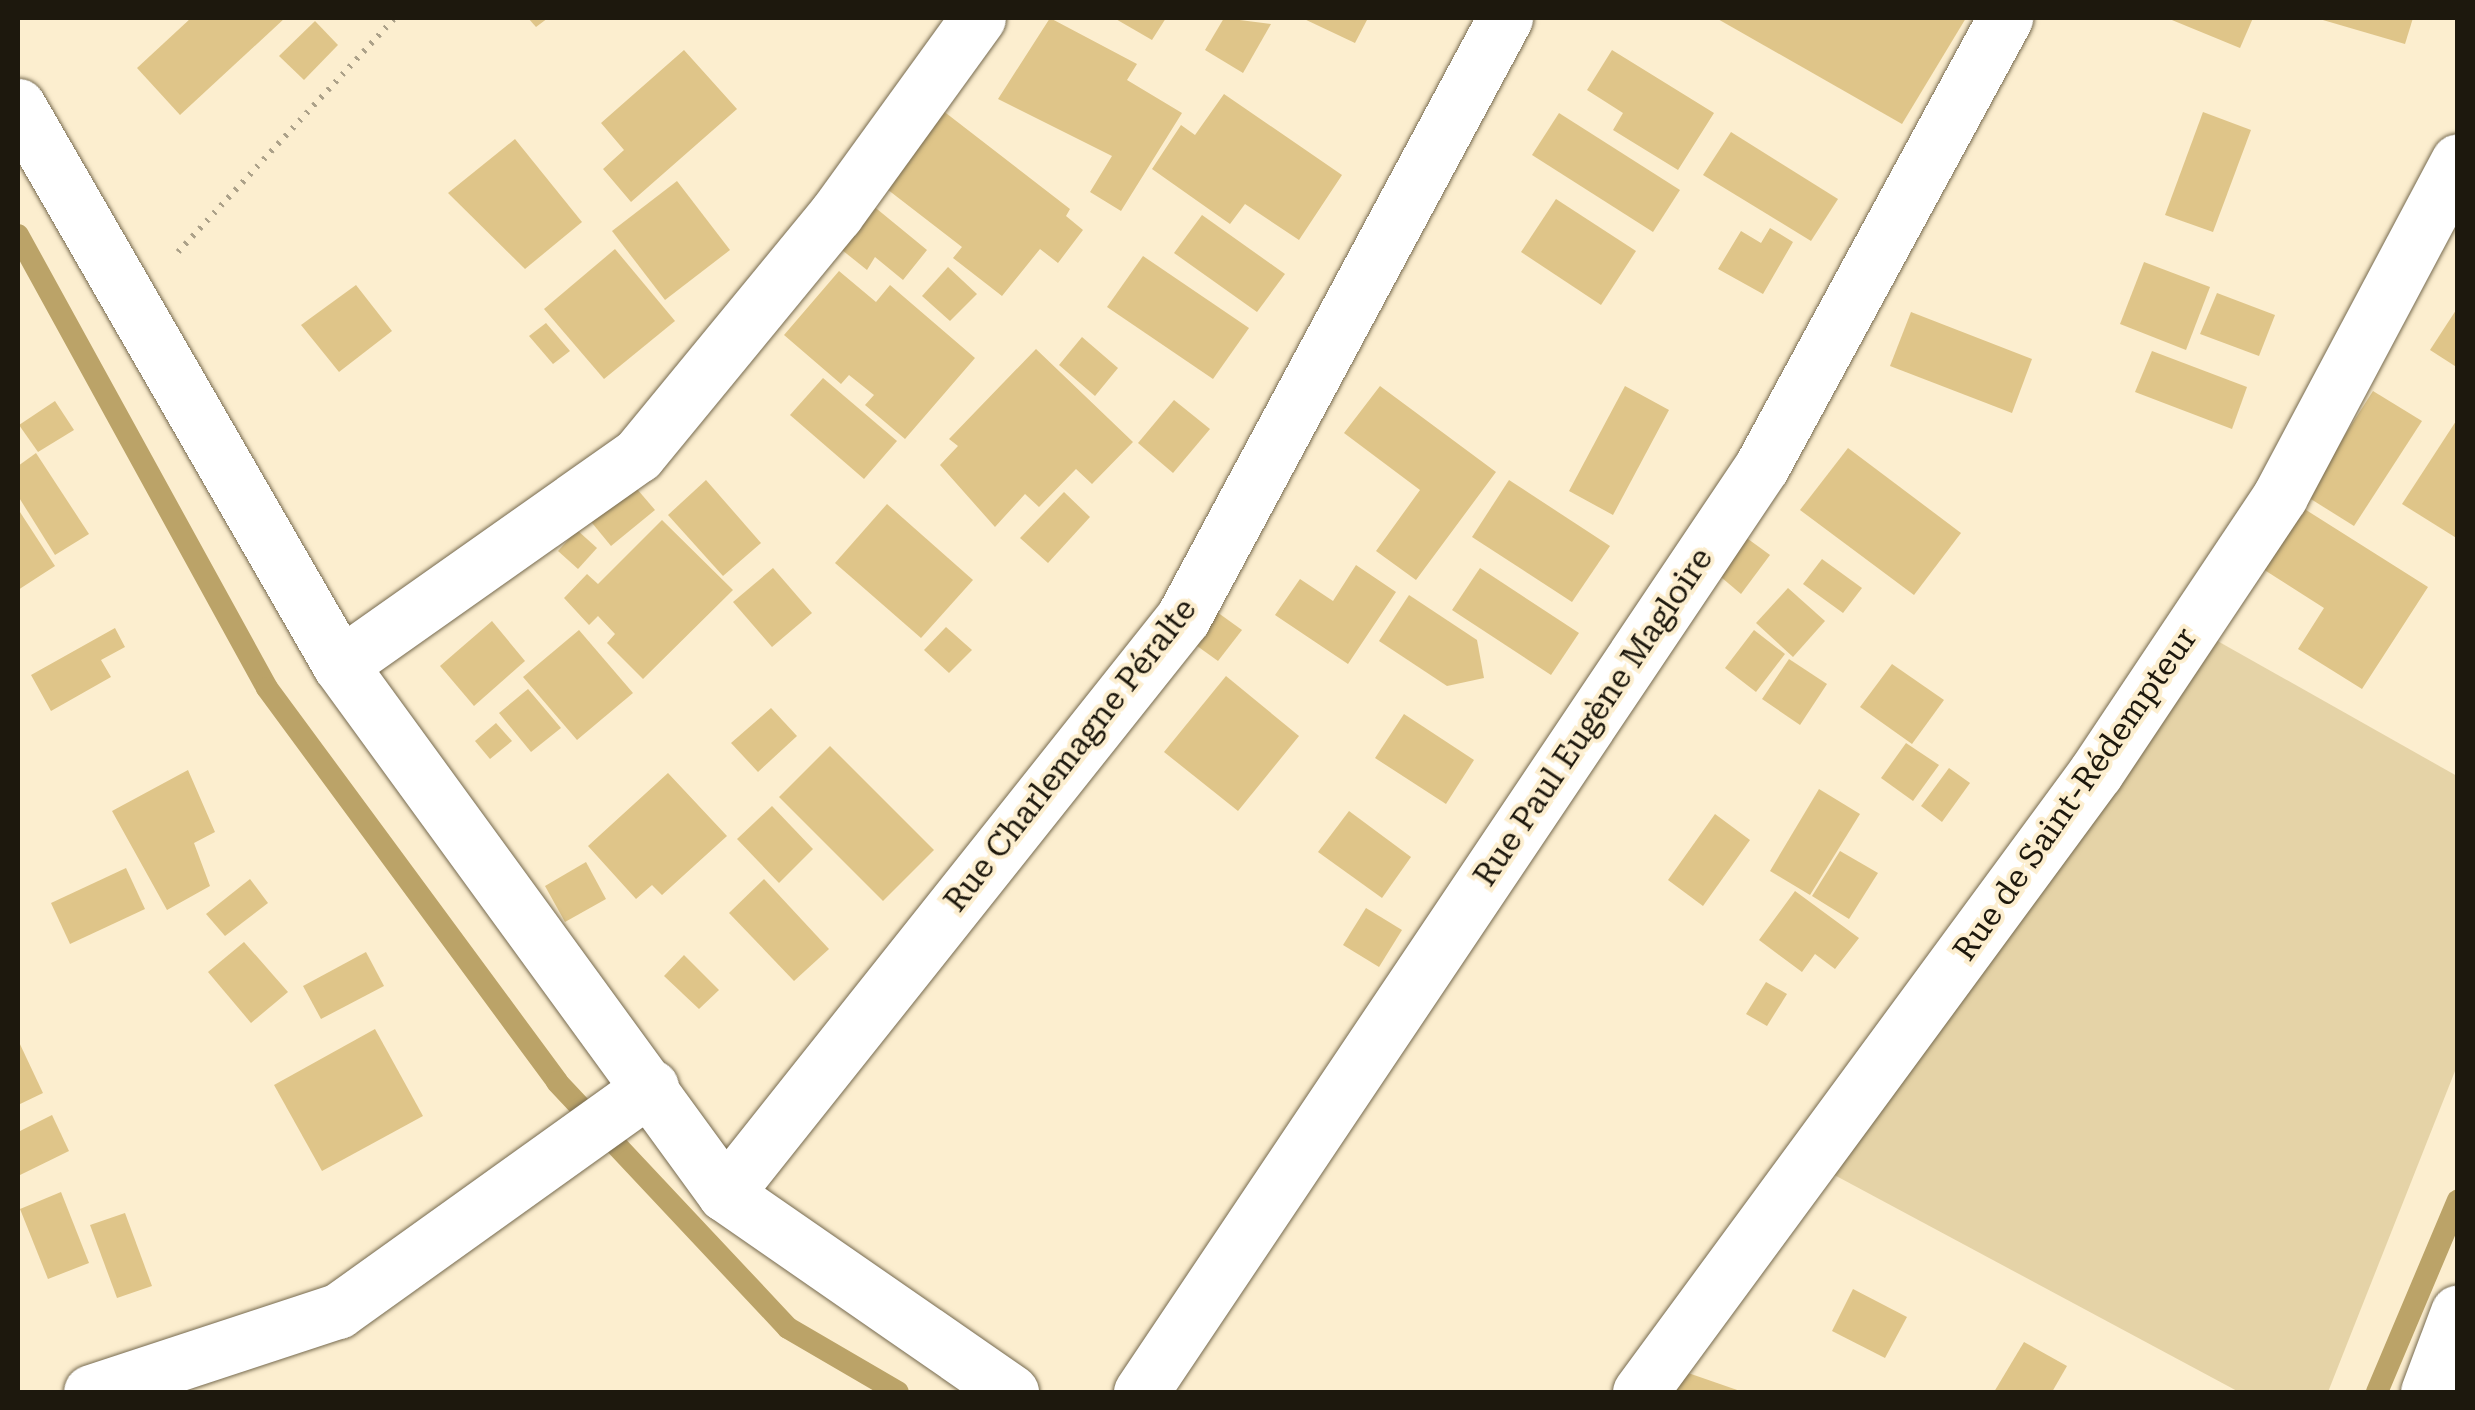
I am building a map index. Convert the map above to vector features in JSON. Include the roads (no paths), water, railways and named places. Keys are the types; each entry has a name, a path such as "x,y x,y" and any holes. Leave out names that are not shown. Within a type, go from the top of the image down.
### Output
{"street":[{"path":"340,664 638,455 836,214 978,18"},
{"name":"Rue Charlemagne Péralte","path":"725,1194 1183,618 1504,18"},
{"name":"Rue Paul Eugène Magloire","path":"1141,1392 1762,466 2005,18"},
{"path":"18,106 340,664 651,1087 725,1194 1012,1392"},
{"name":"Rue de Saint-Rédempteur","path":"1640,1392 2096,772 2248,544 2458,161"},
{"path":"90,1392 338,1311 651,1087"},
{"path":"2428,1392 2458,1312"}],"waterway":[{"path":"18,235 267,688 557,1082 788,1328 898,1392"},
{"path":"2377,1392 2458,1200"}]}
